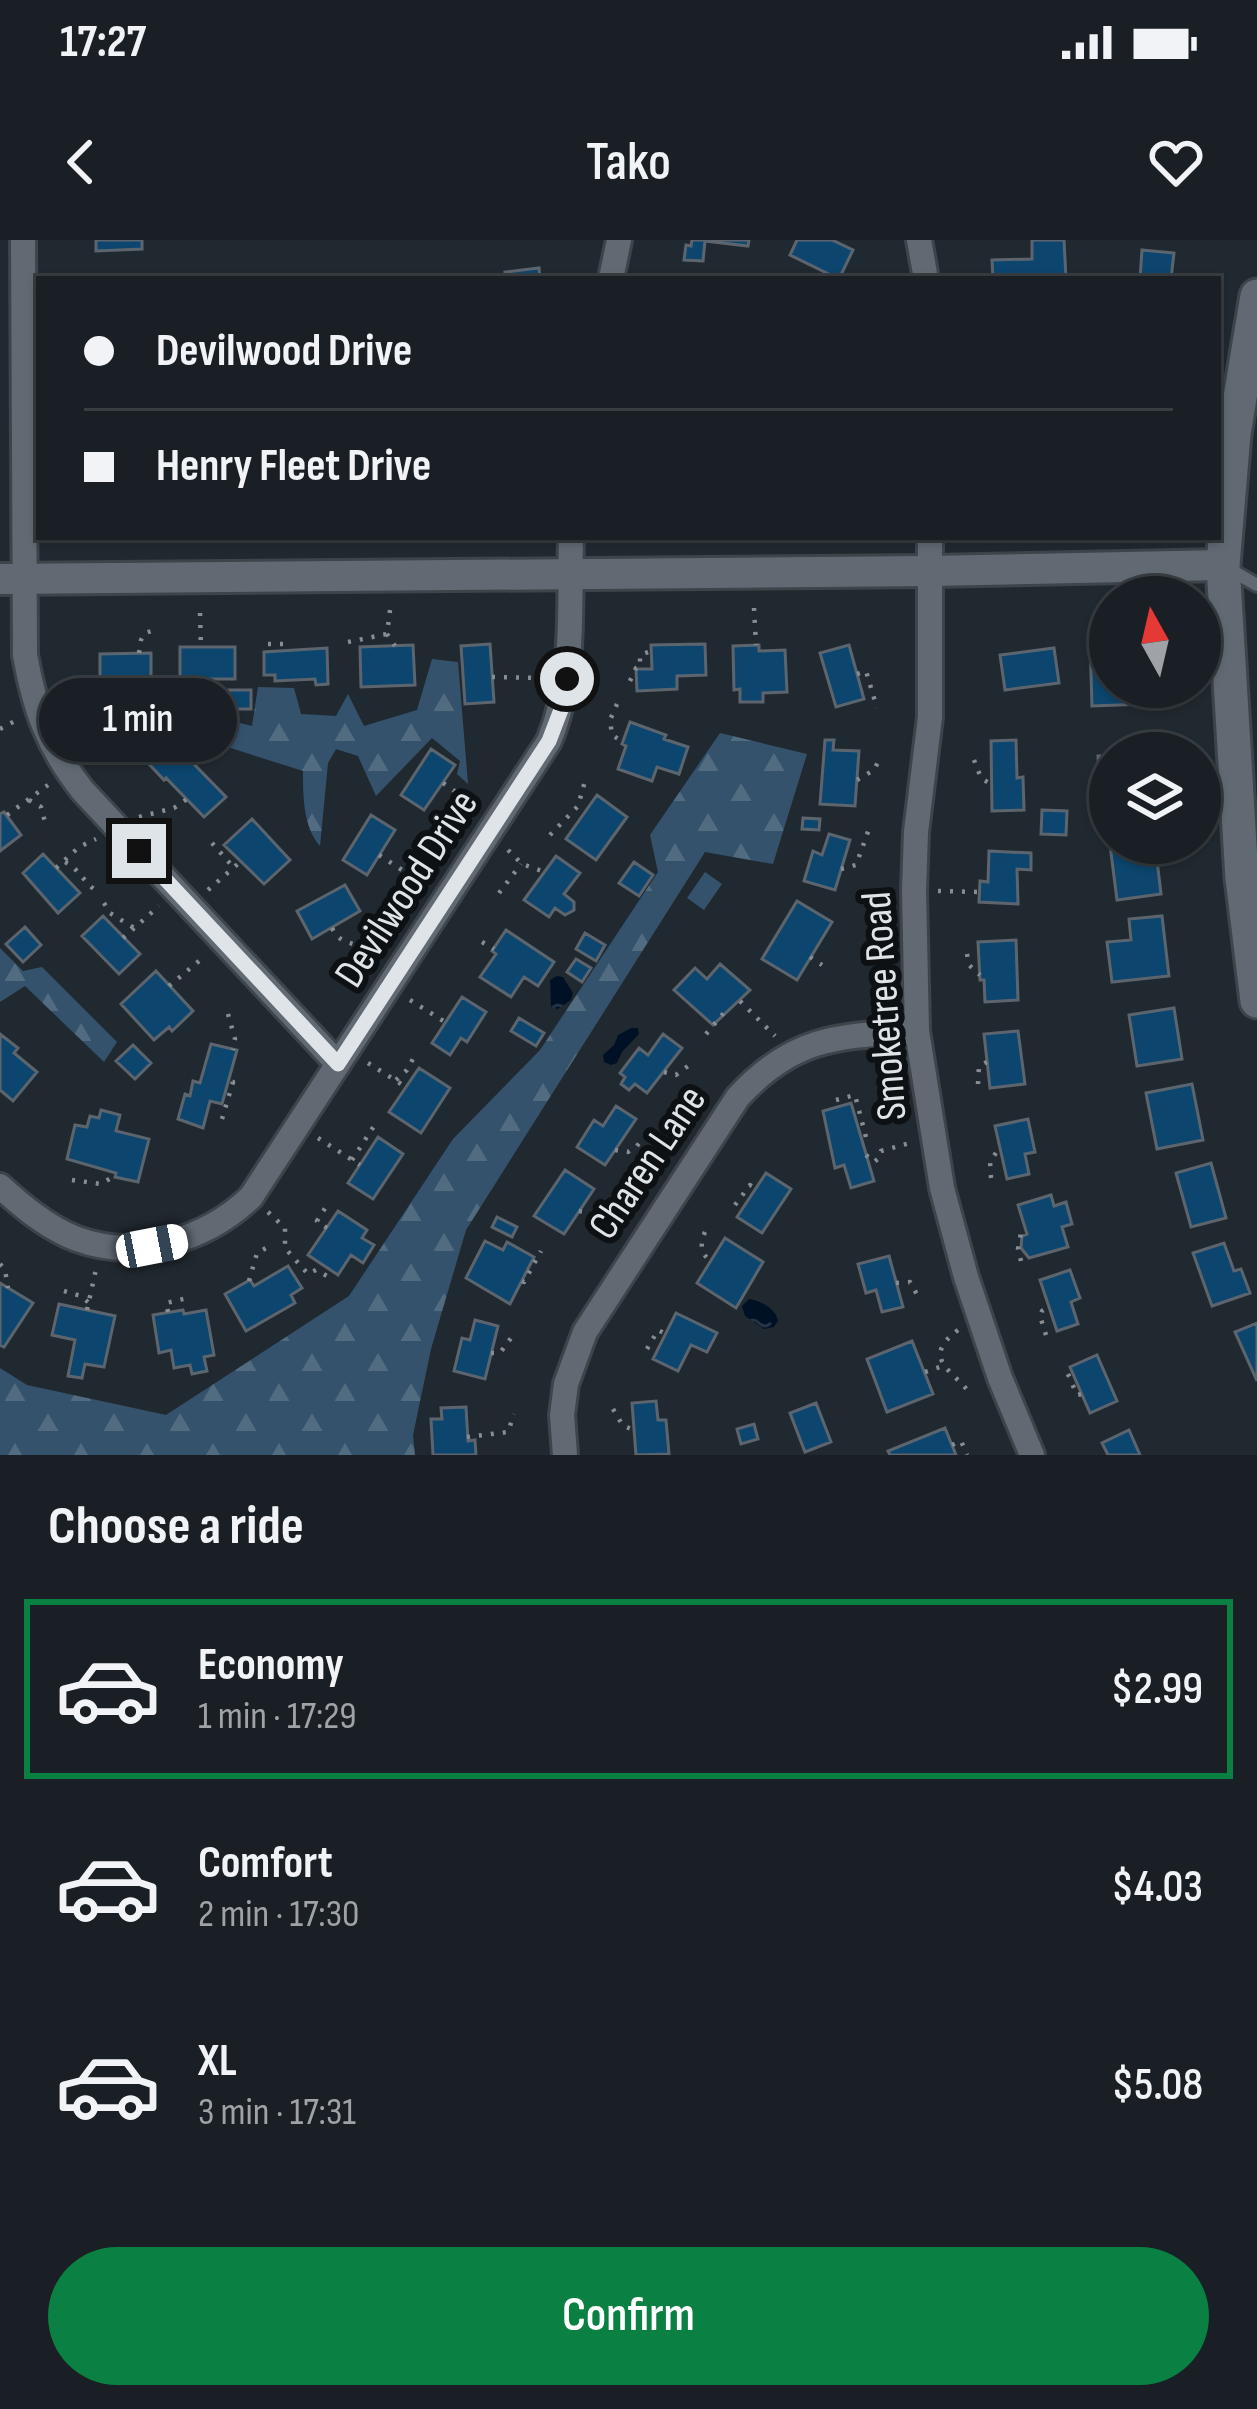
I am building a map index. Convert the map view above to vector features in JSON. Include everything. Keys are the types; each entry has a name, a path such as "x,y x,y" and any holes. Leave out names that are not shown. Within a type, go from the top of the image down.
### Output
{"main road":[{"path":"1257,296 1252,361 1234,434 1223,566 1242,878 1257,1001"}],"street":[{"path":"23,240 12,579 31,688 44,731 67,771 118,828 223,941 343,1057"},
{"path":"612,276 619,240"},
{"path":"919,240 925,276"},
{"name":"Devilwood Drive","path":"0,1186 47,1225 101,1246 177,1241 216,1224 250,1197 549,741 567,679 571,540"},
{"name":"Smoketree Road","path":"930,540 930,717 914,891 917,1031 942,1188 981,1324 1032,1455"},
{"path":"12,579 1223,566"},
{"name":"Charen Lane","path":"565,1455 566,1384 584,1332 738,1097 771,1066 822,1040 917,1031"}],"lane":[{"path":"1223,566 1257,585"}],"path":[{"path":"754,608 756,645"},
{"path":"391,610 387,634 395,646"},
{"path":"200,613 201,647"},
{"path":"139,653 145,633 158,629"},
{"path":"348,642 387,634"},
{"path":"268,644 285,644 285,650"},
{"path":"630,681 640,667 640,655 651,651"},
{"path":"857,674 866,671 877,708"},
{"path":"492,676 567,679"},
{"path":"617,704 610,728 623,742"},
{"path":"856,780 874,770 879,760"},
{"path":"974,760 981,778 992,784"},
{"path":"7,815 67,771"},
{"path":"550,835 578,806 585,781"},
{"path":"443,783 494,828 522,863 544,872"},
{"path":"56,868 80,847 138,817 174,808 187,799"},
{"path":"28,800 41,807 45,822"},
{"path":"578,806 586,810"},
{"path":"841,869 856,865 869,829"},
{"path":"123,938 237,865 212,843"},
{"path":"379,855 446,900"},
{"path":"65,862 95,890"},
{"path":"500,893 522,863"},
{"path":"914,891 980,892"},
{"path":"104,904 134,928"},
{"path":"332,928 342,941 362,948 391,984 445,1022"},
{"path":"170,986 223,941"},
{"path":"482,942 494,949"},
{"path":"967,954 973,971 980,975"},
{"path":"810,957 822,964"},
{"path":"740,1001 789,1055"},
{"path":"706,1034 727,1010"},
{"path":"228,1014 233,1050"},
{"path":"396,1080 415,1054"},
{"path":"343,1057 406,1087"},
{"path":"978,1084 979,1066 987,1062"},
{"path":"664,1072 676,1075 692,1063"},
{"path":"222,1119 233,1082 228,1082"},
{"path":"836,1100 855,1095 871,1162 879,1159 881,1150"},
{"path":"298,1124 360,1166"},
{"path":"352,1160 374,1126"},
{"path":"615,1150 628,1152 638,1147 646,1134"},
{"path":"881,1150 933,1137"},
{"path":"868,1145 881,1150"},
{"path":"991,1178 990,1161 1001,1153"},
{"path":"72,1180 100,1184 113,1173"},
{"path":"736,1205 750,1185 756,1189"},
{"path":"250,1197 282,1224 285,1248 308,1274 316,1270 327,1276 333,1271"},
{"path":"327,1228 316,1221 328,1202"},
{"path":"579,1211 593,1213 605,1203"},
{"path":"705,1232 701,1249 711,1262"},
{"path":"1021,1261 1018,1239 1026,1232"},
{"path":"64,1292 81,1296 88,1306 101,1246"},
{"path":"249,1281 257,1253 266,1248"},
{"path":"521,1281 541,1251"},
{"path":"0,1264 8,1288"},
{"path":"896,1282 907,1280 920,1298"},
{"path":"168,1312 166,1303 192,1298"},
{"path":"1046,1335 1040,1316 1049,1307"},
{"path":"968,1391 943,1366 944,1347 956,1331 981,1324"},
{"path":"647,1348 658,1330 666,1334"},
{"path":"491,1353 500,1353 511,1338"},
{"path":"925,1372 943,1366"},
{"path":"1068,1374 1078,1395 1082,1394"},
{"path":"613,1409 623,1426 634,1430"},
{"path":"467,1437 508,1432 514,1414"},
{"path":"952,1444 961,1441 967,1455"}],"green space":[{"path":"432,659 458,662 468,784 457,774 460,761 432,738 376,796 358,756 336,749 328,763 320,846 307,820 303,771 130,716 119,757 82,754 66,725 81,701 155,697 175,684 178,708 252,726 258,687 294,688 301,714 336,716 348,694 364,726 417,710"},
{"path":"720,733 807,754 773,864 705,852 466,1230 431,1349 413,1435 415,1455 0,1455 0,1368 27,1385 166,1415 349,1296 453,1139 540,1050 658,872 650,835"},
{"path":"705,872 722,884 704,910 687,898"},
{"path":"0,948 23,971 42,967 117,1042 104,1062 25,986 0,1002"}],"water":[{"path":"563,977 573,993 558,1009 551,1007 550,980"},
{"path":"638,1028 639,1034 617,1063 604,1062 603,1055 618,1035"},
{"path":"749,1299 775,1313 774,1327 764,1329 745,1316 742,1306"}],"building":[{"path":"96,240 142,240 142,249 96,251"},
{"path":"692,240 749,240 748,246 705,241 703,261 684,260 686,245 691,246"},
{"path":"797,240 832,240 853,250 840,276 790,255"},
{"path":"1032,240 1064,240 1066,276 993,276 992,260 1032,259"},
{"path":"1142,250 1174,253 1171,276 1140,276"},
{"path":"539,268 540,276 506,276 505,272"},
{"path":"490,644 494,702 465,704 461,646"},
{"path":"705,644 706,675 677,676 677,689 637,691 636,669 652,669 651,645"},
{"path":"413,645 415,685 361,687 360,647"},
{"path":"759,645 759,651 785,650 787,692 763,693 763,702 740,702 740,689 734,690 733,646"},
{"path":"849,645 864,699 836,707 820,653"},
{"path":"180,647 235,647 235,679 180,679"},
{"path":"327,648 328,684 316,685 315,679 275,681 275,675 264,675 264,652"},
{"path":"1054,648 1059,683 1005,690 1000,655"},
{"path":"151,653 151,689 100,690 100,654"},
{"path":"229,690 251,690 251,709 229,709"},
{"path":"630,722 688,747 679,774 657,767 652,781 618,769"},
{"path":"825,740 834,740 833,750 859,751 855,806 820,804"},
{"path":"1016,740 1024,810 992,811 991,741"},
{"path":"167,746 183,762 187,757 226,797 204,817 149,764"},
{"path":"431,749 455,765 424,810 401,795"},
{"path":"597,795 627,817 596,860 566,839"},
{"path":"1042,810 1067,811 1066,835 1041,834"},
{"path":"4,812 21,835 0,851 0,814"},
{"path":"371,815 395,830 367,875 343,860"},
{"path":"803,818 820,819 819,830 802,829"},
{"path":"252,819 290,860 264,884 224,845"},
{"path":"829,834 850,840 835,890 804,881 813,851 822,855"},
{"path":"989,851 1031,853 1031,870 1017,869 1018,904 979,902 980,881 988,882"},
{"path":"43,854 80,893 58,913 23,873"},
{"path":"556,856 580,873 564,894 574,902 574,910 565,915 555,908 549,917 524,900"},
{"path":"634,862 653,875 639,896 619,883"},
{"path":"1112,864 1157,864 1161,894 1117,900"},
{"path":"345,885 360,911 312,939 297,911"},
{"path":"797,901 832,922 797,980 762,959"},
{"path":"103,916 140,954 119,974 82,936"},
{"path":"1162,916 1169,976 1112,982 1107,942 1131,940 1129,919"},
{"path":"25,927 41,945 23,962 6,944"},
{"path":"506,930 554,962 538,986 524,977 511,997 480,977"},
{"path":"585,933 605,945 596,961 576,949"},
{"path":"1016,940 1018,1000 985,1002 978,942"},
{"path":"576,959 591,968 582,982 567,972"},
{"path":"720,964 750,990 713,1025 674,990 695,968 707,979"},
{"path":"156,971 193,1011 154,1040 121,1004"},
{"path":"462,997 486,1012 467,1042 461,1038 450,1055 432,1043"},
{"path":"1174,1008 1182,1059 1137,1066 1129,1015"},
{"path":"519,1018 544,1033 536,1046 511,1031"},
{"path":"1018,1031 1025,1084 990,1088 984,1034"},
{"path":"0,1034 37,1072 13,1101 0,1090"},
{"path":"663,1034 682,1048 647,1093 635,1084 629,1090 621,1084 625,1077 620,1073 639,1048 648,1055"},
{"path":"211,1044 237,1050 222,1104 210,1101 203,1128 178,1119 185,1094 190,1096 193,1081 200,1083"},
{"path":"133,1045 151,1063 135,1079 116,1061"},
{"path":"419,1068 450,1088 421,1133 389,1112"},
{"path":"1192,1084 1203,1140 1157,1149 1146,1093"},
{"path":"851,1103 874,1181 851,1188 844,1165 835,1168 823,1111"},
{"path":"616,1106 636,1119 605,1165 577,1147 594,1120 603,1126"},
{"path":"101,1110 120,1115 116,1131 149,1139 138,1182 67,1159 75,1125 87,1127 90,1116 99,1118"},
{"path":"1028,1119 1035,1152 1025,1154 1029,1174 1007,1179 995,1126"},
{"path":"378,1137 403,1154 373,1199 348,1183"},
{"path":"1211,1163 1226,1218 1191,1227 1176,1173"},
{"path":"565,1170 594,1189 564,1234 534,1216"},
{"path":"766,1173 791,1189 762,1233 737,1217"},
{"path":"1051,1195 1054,1206 1066,1202 1072,1224 1062,1227 1068,1247 1029,1258 1021,1248 1022,1236 1027,1234 1018,1205"},
{"path":"338,1211 367,1230 362,1238 374,1245 363,1263 351,1255 338,1275 308,1255"},
{"path":"497,1217 517,1227 512,1237 492,1227"},
{"path":"725,1238 763,1262 736,1308 697,1283"},
{"path":"485,1241 503,1250 507,1242 534,1257 510,1304 466,1278"},
{"path":"1224,1243 1234,1271 1241,1269 1250,1293 1212,1306 1193,1253"},
{"path":"889,1256 903,1307 882,1312 876,1290 866,1293 858,1264"},
{"path":"288,1266 302,1288 291,1295 295,1303 246,1331 225,1294 250,1280 254,1286"},
{"path":"1070,1270 1080,1298 1071,1302 1078,1324 1057,1331 1040,1280"},
{"path":"0,1283 33,1303 4,1347 0,1345"},
{"path":"59,1304 115,1316 104,1367 85,1364 82,1378 68,1376 75,1340 52,1335"},
{"path":"183,1310 184,1314 206,1310 214,1355 204,1357 207,1371 192,1374 190,1365 174,1368 171,1350 159,1353 153,1315"},
{"path":"676,1313 717,1333 707,1352 691,1345 678,1371 653,1359"},
{"path":"475,1320 498,1326 485,1379 454,1371 462,1338 470,1340"},
{"path":"1257,1323 1257,1381 1235,1332"},
{"path":"912,1341 933,1394 887,1412 867,1359"},
{"path":"1097,1355 1117,1401 1090,1413 1070,1367"},
{"path":"656,1401 658,1420 666,1420 669,1454 636,1455 632,1403"},
{"path":"816,1403 831,1442 805,1452 790,1413"},
{"path":"466,1407 468,1441 475,1440 476,1455 433,1455 431,1419 442,1419 441,1408"},
{"path":"754,1424 758,1439 741,1444 737,1429"},
{"path":"945,1428 956,1455 890,1455 888,1451"},
{"path":"1129,1430 1140,1455 1108,1455 1102,1443"}],"route":[{"path":"139,851 338,1064 549,741 567,679"}]}
